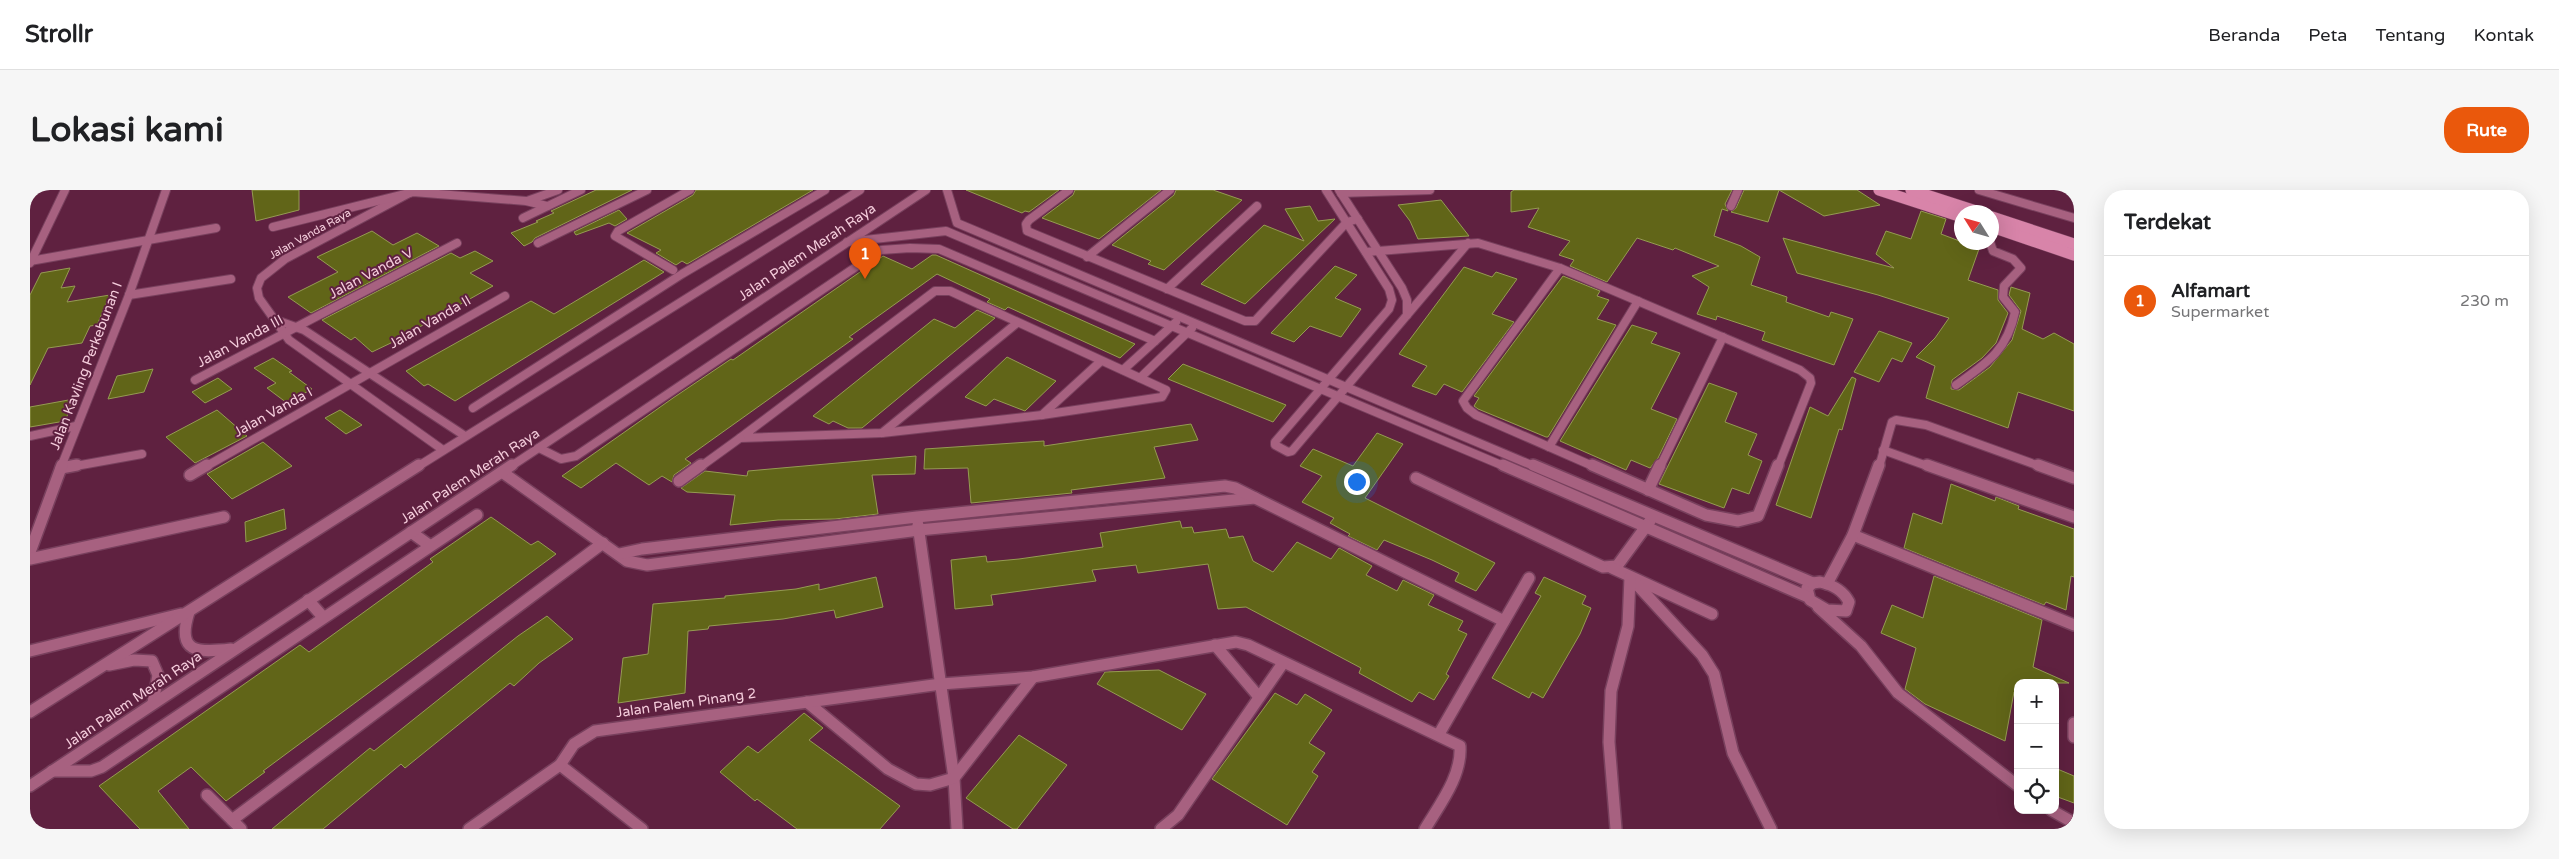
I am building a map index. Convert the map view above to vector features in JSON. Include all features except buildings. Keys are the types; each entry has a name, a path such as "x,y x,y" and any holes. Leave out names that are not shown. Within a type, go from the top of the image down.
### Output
{"main road":[{"path":"1879,190 1954,214"},
{"path":"1911,190 1957,205"},
{"path":"1999,219 2074,244"},
{"path":"1999,229 2074,255"}],"street":[{"path":"30,261 65,190"},
{"name":"Jalan Kavling Perkebunan I","path":"30,552 76,426 129,295 166,190"},
{"path":"459,197 466,190"},
{"path":"526,201 558,190"},
{"path":"523,218 581,190"},
{"path":"538,243 647,190"},
{"path":"673,270 615,236 618,231 690,190"},
{"path":"473,408 682,274 825,190"},
{"name":"Jalan Palem Merah Raya","path":"30,712 465,436 860,190"},
{"name":"Jalan Palem Merah Raya","path":"30,786 234,648 539,448 926,190"},
{"path":"947,190 957,223"},
{"path":"1069,190 1029,220 1025,228 1087,257 1245,321 1255,321 1346,222 1358,219"},
{"path":"1087,257 1170,190"},
{"path":"1326,190 1389,289 1392,300 1389,309 1275,442 1276,445 1288,452 1292,451 1468,243"},
{"path":"1340,192 1430,190"},
{"path":"1731,206 1738,190"},
{"path":"1979,190 2074,218"},
{"path":"273,227 414,191 459,197 526,201 547,206"},
{"name":"Jalan Vanda Raya","path":"414,191 271,268 261,278 257,288 259,298 276,320 283,334 443,450"},
{"path":"1340,192 1402,288 1407,300 1407,314"},
{"path":"1166,289 1257,206"},
{"path":"946,231 957,223"},
{"path":"957,223 1813,583 1827,584 1847,597 1849,607 1846,611 1833,612 1818,607"},
{"path":"30,261 216,228"},
{"path":"847,242 946,231 1340,395 1808,597 1861,646 1898,694 2014,783"},
{"name":"Jalan Vanda V","path":"297,327 457,243"},
{"path":"1366,252 1468,243 1490,245 1560,268 1806,374 1811,382 1758,516 1748,521 1728,521 1706,515 1476,415 1463,401 1560,268"},
{"path":"539,448 558,460 565,461 576,456 881,250 895,248 939,249 1155,341"},
{"path":"1956,385 1996,354 2006,344 2012,333 2015,312 2003,297 2004,286 2021,268 2011,258 1993,250"},
{"path":"1016,260 1025,252"},
{"path":"129,295 231,279"},
{"path":"1082,287 1090,280"},
{"path":"679,481 740,438 935,291 950,291 1164,388 1166,393 1162,397 1042,415 882,433 740,438"},
{"name":"Jalan Vanda II","path":"370,373 504,296"},
{"path":"1549,447 1638,301"},
{"path":"1123,370 1181,317"},
{"path":"276,320 297,327 465,436"},
{"path":"882,433 1017,323"},
{"path":"1140,378 1196,324"},
{"name":"Jalan Vanda III","path":"195,380 297,327"},
{"path":"1648,490 1723,337"},
{"path":"1363,340 1379,346"},
{"path":"1042,415 1102,361"},
{"name":"Jalan Vanda I","path":"190,474 370,373"},
{"path":"1827,584 1853,535 1872,488 1892,422 1906,420 2074,478"},
{"path":"30,436 76,426"},
{"path":"1883,450 2074,517"},
{"path":"61,468 142,454"},
{"path":"502,472 619,554 625,561 634,564 658,565 919,530 1256,498"},
{"path":"1416,478 1603,567 1612,568 1712,614"},
{"path":"619,554 642,549 917,517 1212,486 1235,488 1504,621"},
{"path":"52,772 91,771 102,767 429,545 477,515"},
{"path":"1612,568 1618,566 1653,516"},
{"path":"30,559 224,517"},
{"path":"917,517 954,778 957,829"},
{"path":"411,532 429,545"},
{"path":"1853,535 2074,625"},
{"path":"208,795 237,824 603,543"},
{"path":"1616,829 1609,742 1611,691 1628,626 1630,577"},
{"path":"1630,577 1702,655 1714,674 1734,753 1771,829"},
{"path":"1438,734 1529,578"},
{"path":"1808,597 1807,588 1813,583"},
{"path":"308,600 323,617"},
{"path":"30,651 189,612 183,633 183,640 188,646 192,649 213,651 234,648"},
{"name":"Jalan Palem Pinang 2","path":"471,828 560,765 574,744 594,731 941,684 1033,677 1236,642 1248,645 1460,746 1462,754 1459,768 1425,829"},
{"path":"1215,645 1259,697"},
{"path":"103,666 134,660 152,661 158,667 160,673 153,703"},
{"path":"1161,829 1178,815 1283,663"},
{"path":"807,702 884,765 917,784 934,785 954,778 1033,677"},
{"path":"2074,724 2074,736"},
{"path":"560,765 642,829"},
{"path":"2058,814 2074,823"}],"place":[{"name":"Alfamart","path":"865,279"}]}
